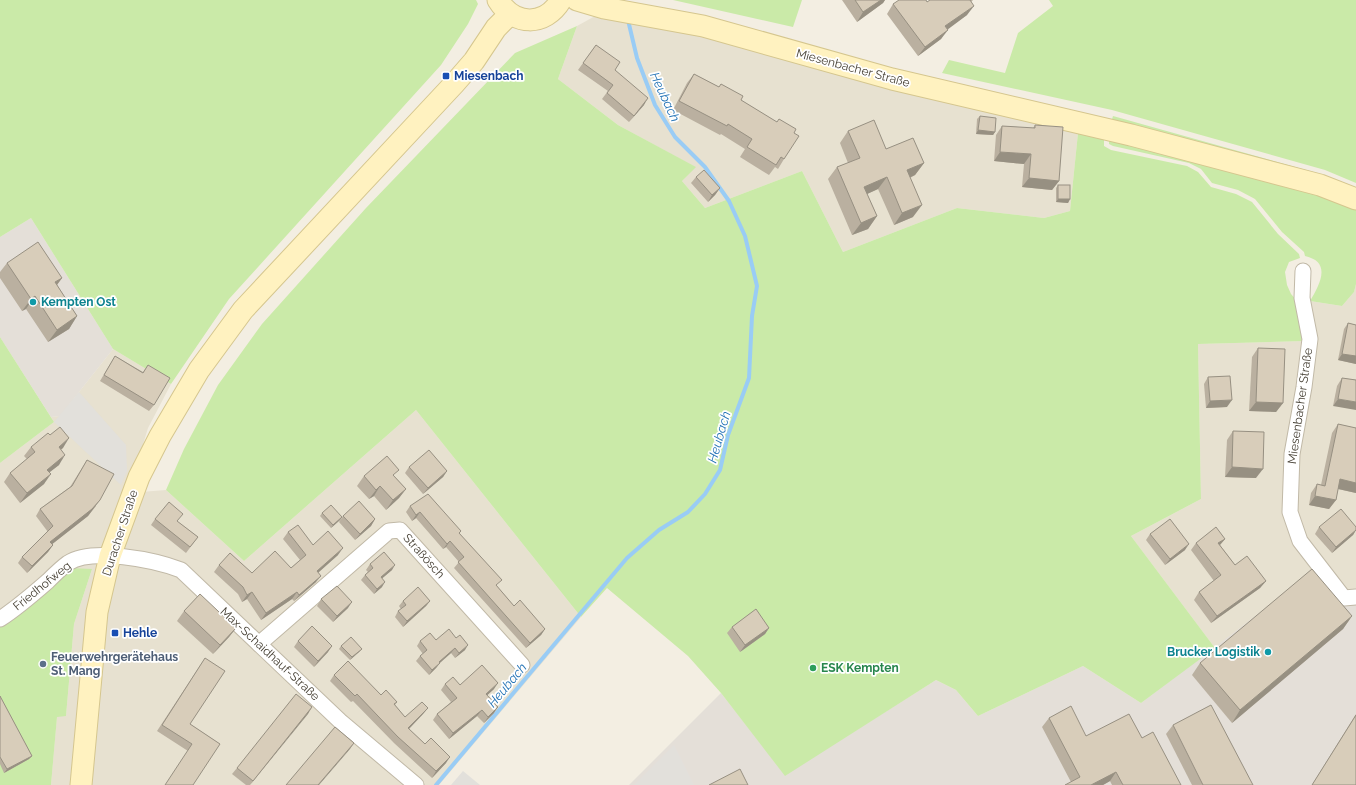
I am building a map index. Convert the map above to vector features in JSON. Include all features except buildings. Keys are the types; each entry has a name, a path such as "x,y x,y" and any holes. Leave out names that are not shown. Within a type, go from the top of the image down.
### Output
{"main road":[{"path":"504,7 523,20 536,20 551,13 561,0"},
{"name":"Miesenbacher Straße","path":"577,0 604,8 703,26 892,79 1131,135 1320,185 1356,200"},
{"name":"Duracher Straße","path":"81,785 99,604 109,562 141,473 160,436 199,370 242,310 474,61 496,28 504,7"}],"street":[{"name":"Miesenbacher Straße","path":"1303,271 1302,298 1310,339 1304,387 1292,454 1290,512 1300,541 1350,597"},
{"name":"Straßösch","path":"259,644 389,531 400,530 522,665"},
{"name":"Friedhofweg","path":"0,619 15,609 68,563 86,557 109,562"},
{"name":"Max-Schaidhauf-Straße","path":"109,562 135,557 166,564 181,570 340,721 416,785"}],"shaded area":[{"path":"597,15 704,34 1078,133 1070,211 1044,218 957,208 843,252 802,171 705,208 682,181 695,167 618,125 558,79 577,26"},
{"path":"31,218 113,349 60,416 51,417 0,337 0,237"},
{"path":"1356,284 1356,593 1346,594 1315,571 1215,648 1131,536 1201,499 1198,344 1305,341 1310,301 1342,306 1354,292"},
{"path":"113,349 171,384 148,428 128,493 166,490 244,561 416,410 581,617 439,785 51,785 57,716 66,716 74,624 92,569 0,626 0,463 54,422 51,417 60,416"},
{"path":"79,392 126,445 127,471 121,485 54,422"},
{"path":"1315,571 1356,602 1356,785 629,785 721,693 785,775 936,680 956,690 978,716 1083,666 1141,703"},
{"path":"674,745 694,785 634,785"},
{"path":"463,771 480,785 451,785"}],"green space":[{"path":"0,0 476,0 478,4 468,24 441,65 229,299 171,384 113,349 31,218 0,237"},
{"path":"673,0 802,0 793,27"},
{"path":"1049,0 1356,0 1356,183 1325,170 1112,110 942,73 949,60 1005,73 1018,33 1053,6"},
{"path":"577,26 558,79 618,125 696,167 682,181 705,208 802,171 843,252 957,208 1044,218 1070,211 1078,133 1104,138 1104,146 1111,150 1187,166 1198,172 1211,187 1236,194 1252,202 1278,234 1299,254 1300,258 1289,262 1285,272 1287,285 1291,294 1299,303 1305,341 1198,344 1201,499 1131,536 1215,648 1141,703 1083,666 978,716 956,690 936,680 785,776 721,693 688,656 607,588 581,617 416,410 244,561 166,490 184,449 218,385 262,324 366,208 515,53"},
{"path":"1113,116 1324,175 1356,188 1356,194 1111,123"},
{"path":"1109,138 1318,191 1356,207 1356,284 1354,292 1342,306 1310,301 1320,281 1321,268 1319,263 1305,256 1304,252 1282,232 1255,199 1238,190 1212,183 1201,169 1189,163 1113,146 1109,144"},
{"path":"0,337 54,422 0,463"},
{"path":"70,568 92,569 74,624 66,716 57,717 51,785 0,785 0,626"}],"waterway":[{"name":"Heubach","path":"436,785 627,558 659,530 688,512 705,494 720,470 728,435 749,378 752,316 757,286 745,236 729,201 705,167 675,137 655,105 637,58 628,20"}],"place":[{"name":"Miesenbach","path":"446,76"},
{"name":"Kempten Ost","path":"33,302"},
{"name":"Hehle","path":"115,633"},
{"name":"Brucker Logistik","path":"1268,652"},
{"name":"Feuerwehrgerätehaus St. Mang","path":"43,664"},
{"name":"ESK Kempten","path":"813,668"}]}
